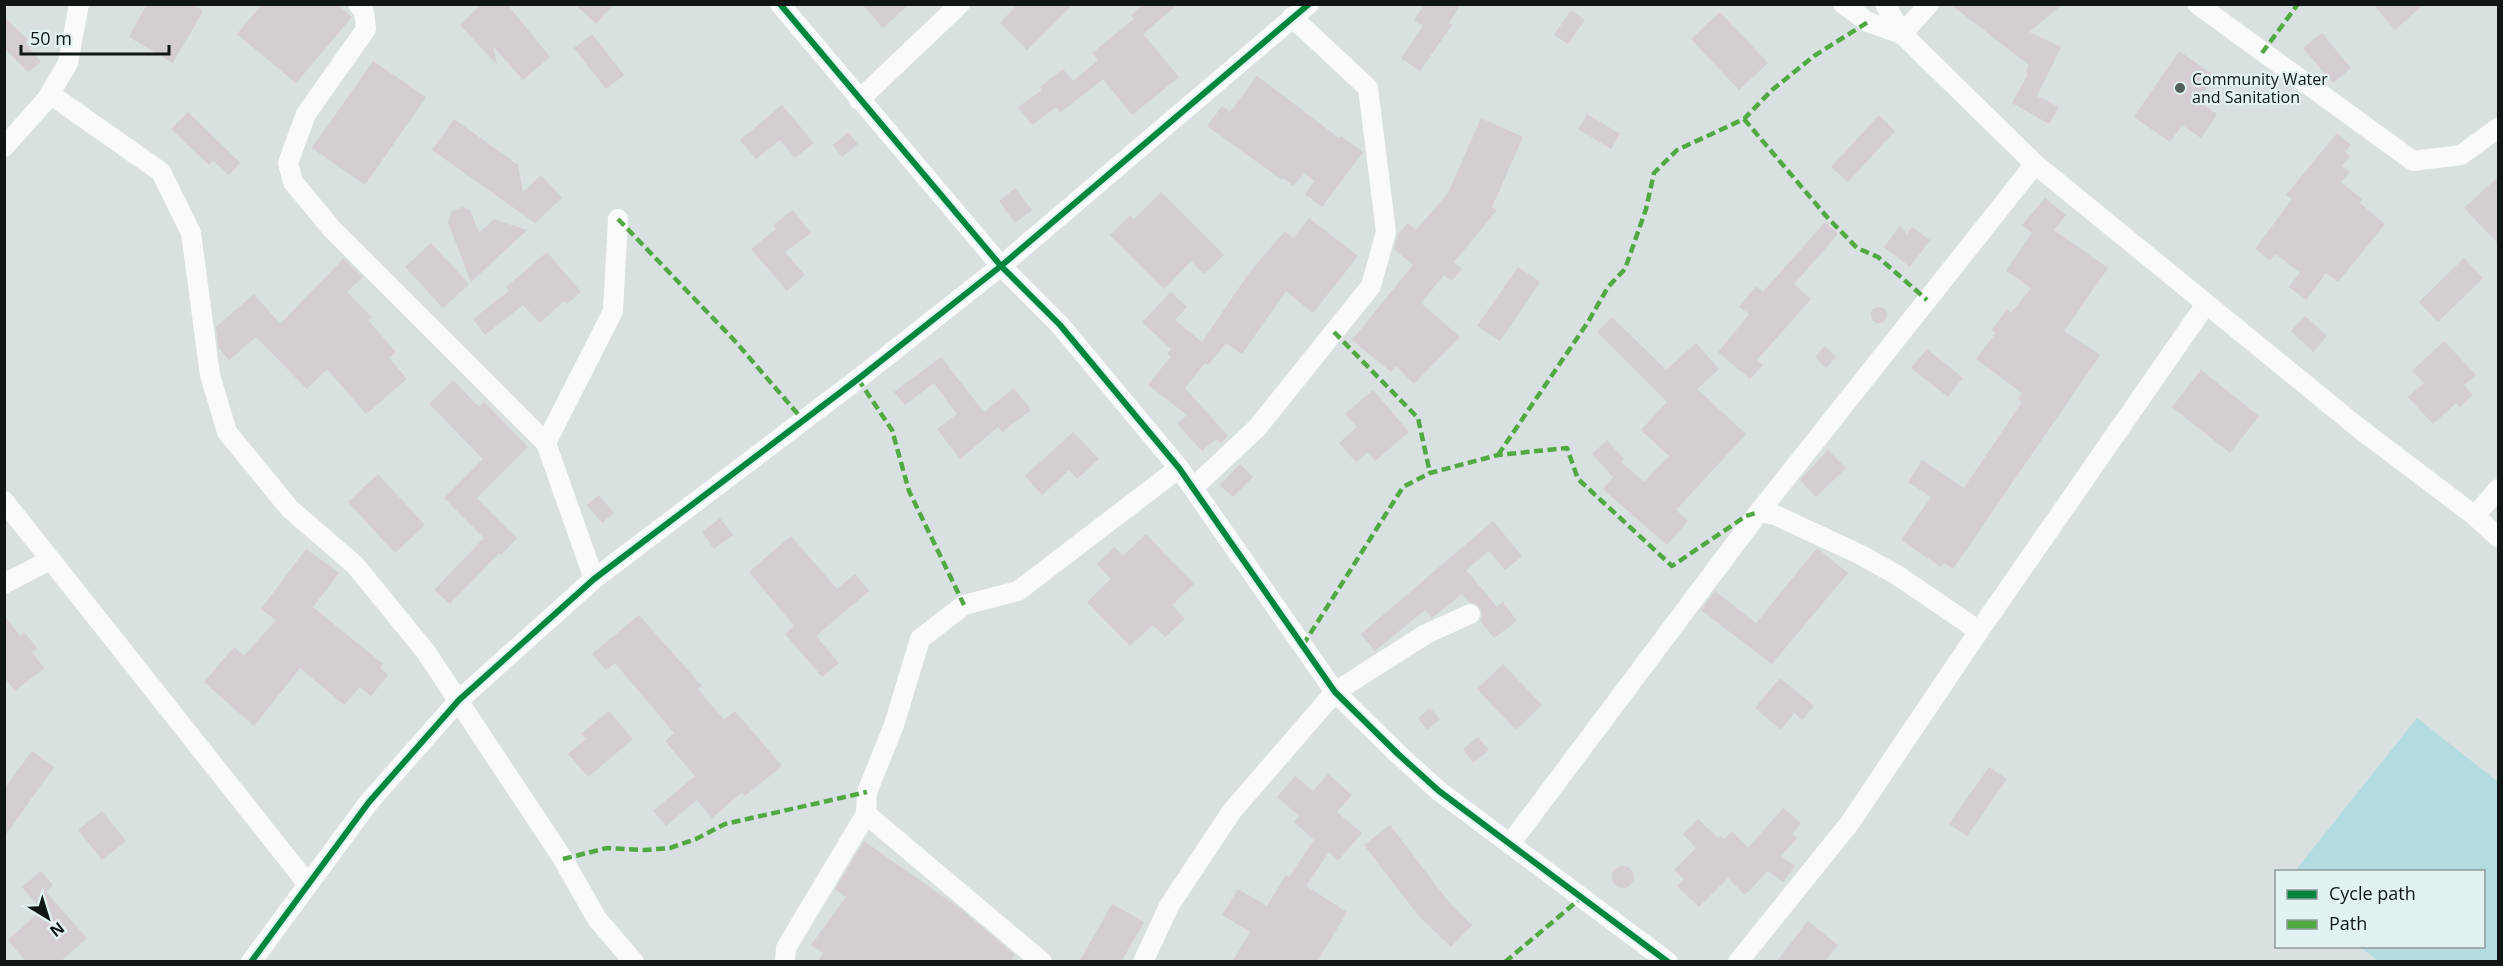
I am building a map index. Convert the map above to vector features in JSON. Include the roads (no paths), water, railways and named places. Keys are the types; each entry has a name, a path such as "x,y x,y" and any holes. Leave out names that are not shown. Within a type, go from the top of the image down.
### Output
{"street":[{"path":"4,147 50,93 68,63 79,4"},
{"path":"358,4 364,12 366,29 306,114 288,163 293,182 332,229 546,443 594,579"},
{"path":"780,4 1001,266 1060,325 1179,468 1335,692 1414,769 1668,962"},
{"path":"859,100 960,4"},
{"path":"251,962 307,883 369,802 459,700 594,579 858,379 1001,266 1309,4"},
{"path":"1843,4 1868,22 1902,34"},
{"path":"1885,4 1902,34 2034,164 2360,429 2475,516 2499,537"},
{"path":"1902,34 1929,4"},
{"path":"2197,4 2413,161 2461,154 2499,128"},
{"path":"1194,487 1257,428 1371,286 1386,232 1368,88 1292,17"},
{"path":"50,93 161,172 191,233 210,375 227,432 290,509 356,566 426,652 563,859 597,919 634,962"},
{"path":"1510,844 1760,512 2034,164"},
{"path":"546,443 613,311 618,219"},
{"path":"1738,962 1849,824 1979,631 2206,304"},
{"path":"785,962 786,948 866,814 867,792 894,725 921,639 964,605 1018,591 1179,468"},
{"path":"2475,516 2499,489"},
{"path":"4,501 307,883"},
{"path":"1760,512 1774,515 1869,559 1897,575 1979,631"},
{"path":"4,584 50,560"},
{"path":"1143,962 1169,906 1232,811 1335,692 1426,634 1470,614"},
{"path":"866,814 1042,962"}],"place":[{"name":"Community Water and Sanitation","path":"2180,88"}]}
